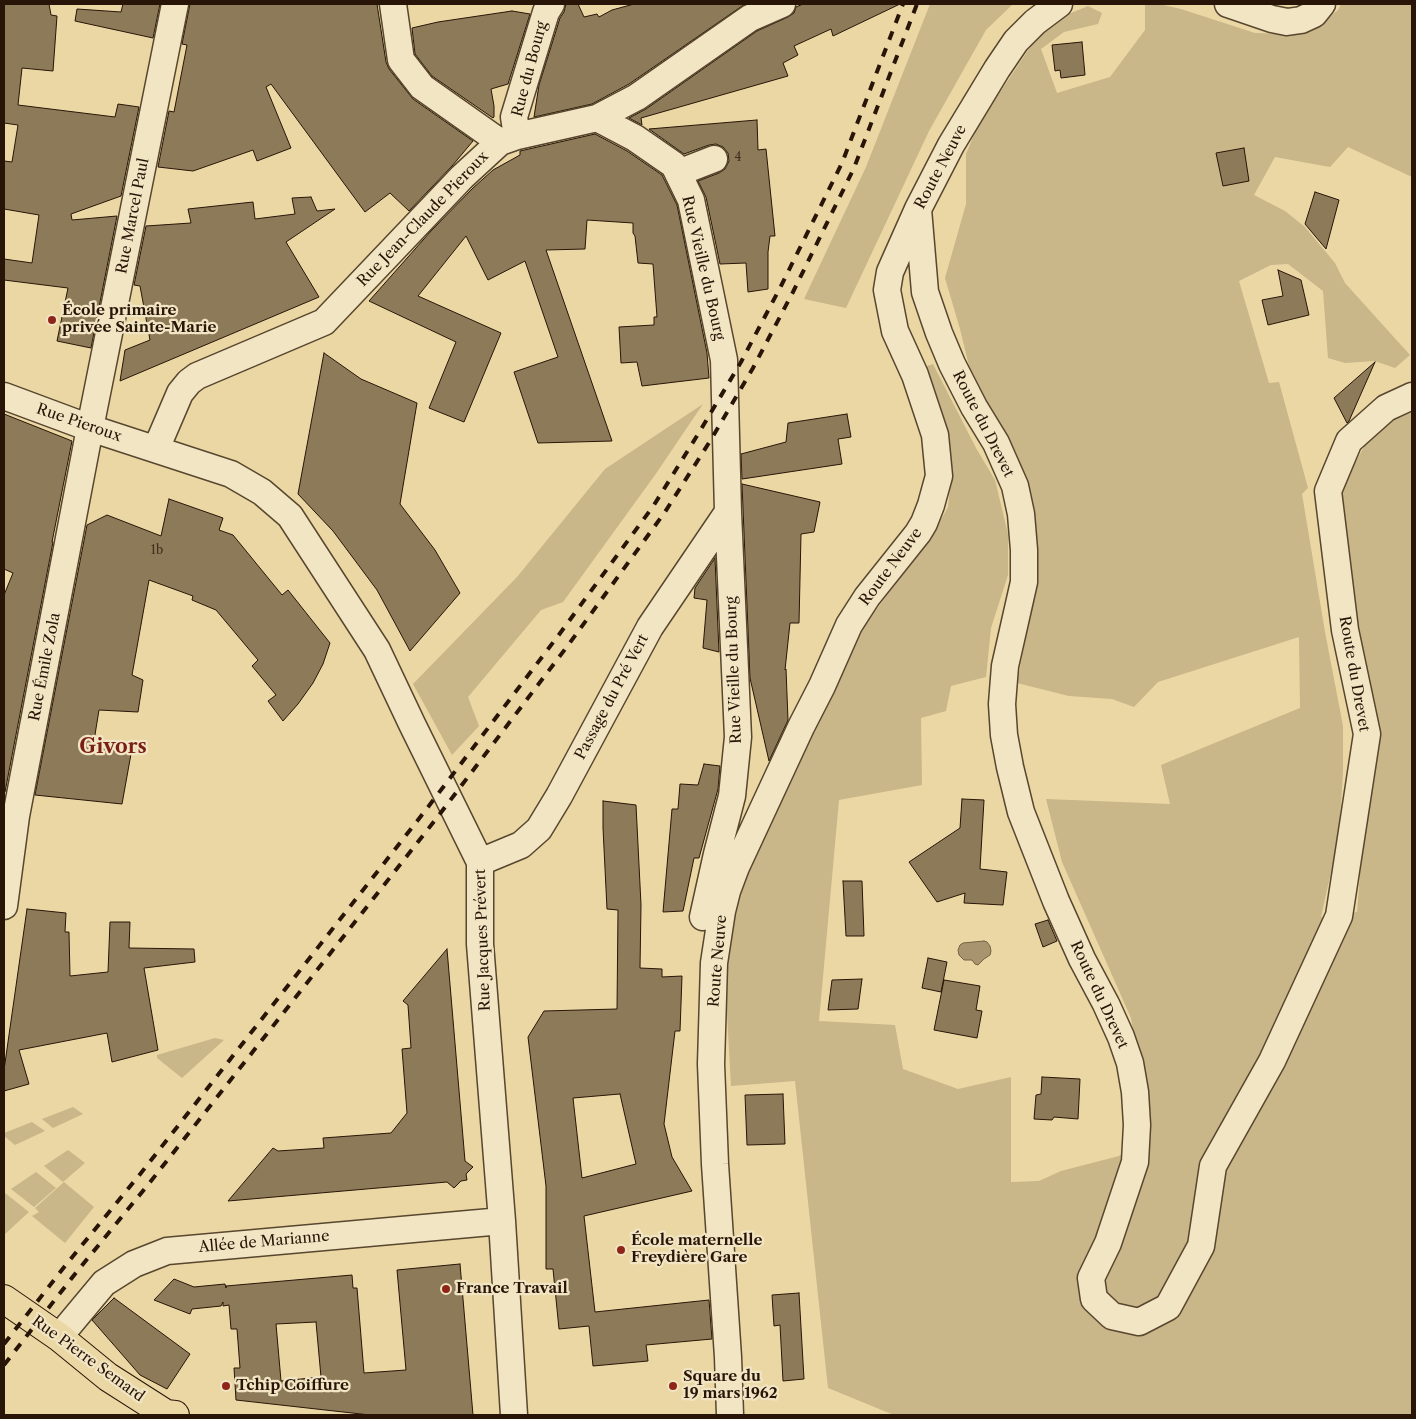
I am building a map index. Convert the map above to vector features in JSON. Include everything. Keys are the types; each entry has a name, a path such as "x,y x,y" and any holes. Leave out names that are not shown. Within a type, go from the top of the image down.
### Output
{"main road":[{"name":"Rue Pierre Semard","path":"4,1299 59,1337 108,1377 166,1414 175,1415"}],"street":[{"name":"Rue Marcel Paul","path":"90,428 175,4"},
{"path":"393,4 400,60 422,88 509,139"},
{"name":"Rue du Bourg","path":"509,139 546,12 551,4"},
{"name":"Rue Jean-Claude Pieroux","path":"156,449 180,394 189,382 197,376 324,322 462,177 509,139 597,118 637,96 750,18 782,4"},
{"name":"Route Neuve","path":"715,1164 711,1064 714,963 722,910 727,891 736,867 849,625 867,597 918,533 931,505 939,476 935,436 915,374 895,331 887,290 890,272 918,209 951,145 1016,41 1035,22 1059,4"},
{"path":"1228,4 1286,22 1302,20 1314,14 1322,4"},
{"name":"Rue Vieille du Bourg","path":"597,118 635,138 674,165 691,200 724,360 728,512 738,737 732,796 701,927 696,1025 702,1140 715,1164 730,1415"},
{"path":"678,173 714,159"},
{"name":"Route du Drevet","path":"918,209 925,292 952,364 974,407 996,443 1014,486 1021,514 1024,582 1005,666 1002,704 1004,735 1021,812 1056,901 1082,959 1121,1037 1130,1063 1136,1092 1135,1162 1108,1243 1091,1278 1094,1299 1112,1316 1139,1322 1168,1307 1201,1246 1213,1166 1272,1061 1339,916 1367,734 1345,630 1328,491 1348,441 1386,408 1412,396"},
{"name":"Rue Pieroux","path":"4,396 90,428 156,449"},
{"name":"Rue Émile Zola","path":"4,906 10,816 90,428"},
{"name":"Rue Jacques Prévert","path":"156,449 231,474 262,492 290,516 377,650 480,862 480,944 502,1221 514,1415"},
{"name":"Passage du Pré Vert","path":"480,862 521,846 540,829 650,627 728,512"},
{"name":"Allée de Marianne","path":"59,1337 104,1283 134,1264 167,1251 502,1221"}],"shaded area":[{"path":"930,4 1013,4 986,30 929,131 846,308 804,299 866,167"},
{"path":"1145,4 1159,4 1181,9 1255,33 1289,34 1312,31 1338,10 1341,4 1412,4 1412,177 1348,147 1330,167 1275,157 1254,195 1285,211 1305,227 1335,263 1345,283 1410,355 1395,368 1375,361 1345,363 1328,358 1323,291 1288,264 1271,265 1239,281 1269,383 1279,382 1308,488 1302,494 1343,726 1343,772 1339,836 1321,917 1357,912 1373,709 1360,662 1339,508 1342,487 1371,434 1391,414 1412,407 1412,1415 894,1415 828,1388 795,1081 731,1086 725,977 733,898 845,662 864,627 930,539 948,507 952,465 944,421 921,368 933,364 976,448 995,480 1008,534 1008,575 991,628 986,677 951,686 946,711 921,718 922,785 839,800 819,1021 895,1025 903,1069 958,1089 1011,1077 1011,1182 1039,1181 1061,1171 1119,1156 1150,1132 1131,1018 1062,862 1046,799 1170,804 1161,765 1300,708 1299,637 1158,682 1134,707 1112,699 1069,696 1017,683 1036,586 1038,547 1029,509 971,374 945,278 966,204 966,154 978,125 1039,34 1059,18 1088,6 1102,13 1098,24 1064,32 1041,49 1057,93 1110,77 1145,30"},
{"path":"703,404 655,475 563,602 541,610 468,697 479,726 452,755 413,684 517,577 605,469"},
{"path":"984,941 990,946 990,955 978,965 972,960 964,960 959,955 958,950 963,943"},
{"path":"215,1038 224,1040 182,1078 157,1058 157,1055"},
{"path":"73,1107 83,1114 53,1128 42,1119"},
{"path":"32,1122 45,1131 15,1145 4,1136 4,1133"},
{"path":"68,1150 85,1163 63,1182 44,1166"},
{"path":"36,1172 56,1188 34,1207 11,1189"},
{"path":"64,1182 94,1207 65,1243 32,1216 39,1212 35,1208"},
{"path":"4,1194 29,1212 4,1235"}],"building":[{"path":"4,4 49,4 51,15 57,16 53,71 22,68 18,105 115,117 118,104 139,107 121,196 71,214 72,220 117,216 91,348 57,341 68,288 4,280 4,259 32,263 39,215 4,209 4,161 12,162 18,125 4,123"},
{"path":"123,4 160,4 153,38 75,21 77,9 121,12"},
{"path":"190,4 377,4 386,62 389,69 413,99 473,141 409,211 390,193 365,212 271,84 266,87 291,148 257,161 253,150 193,171 158,167 169,111 174,112 187,45 182,44"},
{"path":"566,4 578,4 584,17 597,14 599,17 612,10 634,4 745,4 629,84 592,104 534,117 539,85"},
{"path":"803,4 900,4 833,36 831,29 794,46 798,55 783,63 788,76 641,118 642,125 629,118 646,109 757,31 788,17 794,13 796,7"},
{"path":"512,11 530,14 508,84 491,89 494,106 493,118 432,76 415,54 412,28 438,22"},
{"path":"1082,42 1085,75 1061,78 1060,70 1055,71 1052,45"},
{"path":"757,120 758,150 766,149 775,236 770,236 768,289 748,292 746,263 720,264 706,197 698,181 725,169 729,161 728,153 723,147 716,144 684,154 649,129"},
{"path":"595,134 627,151 662,175 677,205 707,353 709,378 642,386 637,362 621,363 619,327 654,325 654,317 657,317 653,264 638,263 633,223 587,220 585,249 546,250 612,441 538,443 514,372 558,357 525,261 488,280 466,236 418,296 501,333 464,422 429,408 456,342 369,301 431,231 493,170 520,155 520,151"},
{"path":"1244,148 1249,181 1223,186 1216,153"},
{"path":"1315,192 1339,200 1326,249 1305,224"},
{"path":"311,197 317,211 335,209 286,242 319,297 120,381 125,350 150,340 140,286 134,285 146,226 191,223 188,209 253,202 255,219 295,214 292,198"},
{"path":"1278,270 1301,280 1309,315 1268,325 1262,300 1283,296"},
{"path":"324,353 361,379 417,403 400,504 435,550 460,593 410,651 377,590 333,531 298,494"},
{"path":"1375,362 1349,421 1347,423 1334,398"},
{"path":"4,414 72,441 5,792 4,595 13,573 4,569"},
{"path":"847,414 851,437 838,439 842,464 742,479 741,454 786,442 788,423"},
{"path":"742,484 820,502 814,532 801,534 799,623 790,623 785,670 788,720 769,761 750,678"},
{"path":"169,499 223,518 219,530 233,535 282,595 288,590 330,643 323,664 313,683 283,721 268,701 276,695 252,666 258,660 216,610 192,600 193,596 149,580 132,675 143,680 138,712 99,710 93,747 131,754 122,804 35,795 87,525 107,515 161,536"},
{"path":"715,558 719,652 703,648 707,600 694,598 695,588"},
{"path":"704,764 720,766 718,789 699,858 694,858 683,911 663,912 672,809 678,809 680,784 698,785"},
{"path":"962,799 984,800 980,869 1007,872 1003,905 964,903 965,893 937,902 909,862 960,828"},
{"path":"603,801 636,805 641,905 640,968 662,969 662,977 682,976 680,1031 675,1031 664,1124 672,1157 692,1191 584,1216 595,1312 709,1300 712,1339 646,1345 648,1361 593,1366 589,1326 559,1329 553,1269 546,1269 546,1186 528,1037 544,1011 617,1009 618,910 607,909","holes":["620,1094 636,1164 582,1178 573,1098"]},
{"path":"843,881 862,881 864,936 846,936"},
{"path":"27,909 66,913 65,932 69,932 70,976 108,972 110,922 130,922 129,948 194,949 195,962 144,968 158,1050 112,1062 107,1033 19,1050 29,1084 4,1091 4,1070"},
{"path":"1048,920 1057,941 1043,947 1035,924"},
{"path":"447,949 465,1161 473,1167 466,1174 467,1180 461,1181 454,1188 447,1182 228,1201 273,1148 278,1151 324,1148 323,1138 391,1133 407,1113 402,1049 411,1048 408,1005 403,1001"},
{"path":"928,958 947,962 941,992 922,988"},
{"path":"862,979 858,1009 828,1010 832,980"},
{"path":"944,980 980,986 976,1010 982,1011 977,1038 934,1030"},
{"path":"1042,1077 1080,1079 1078,1119 1054,1117 1052,1120 1034,1119 1036,1095 1041,1094"},
{"path":"783,1094 785,1144 747,1145 745,1095"},
{"path":"460,1264 473,1415 370,1415 236,1400 234,1368 240,1368 237,1329 231,1329 229,1305 223,1306 223,1302 221,1306 192,1309 190,1314 154,1300 174,1279 194,1287 225,1284 226,1288 226,1286 352,1275 353,1288 357,1288 364,1373 406,1370 397,1270","holes":["316,1322 321,1377 281,1381 276,1324"]},
{"path":"799,1293 804,1379 783,1381 780,1325 774,1326 772,1295"},
{"path":"114,1298 190,1354 167,1389 140,1375 92,1320"}],"railway":[{"path":"4,1344 141,1173 425,811 558,636 654,505 741,362 781,286 842,163 903,4"},
{"path":"4,1365 436,819 569,644 665,512 712,438 753,368 793,292 854,168 917,4"}],"place":[{"name":"École primaire privée Sainte-Marie","path":"52,320"},
{"name":"École maternelle Freydière Gare","path":"621,1250"},
{"name":"France Travail","path":"446,1289"},
{"name":"Tchip Coiffure","path":"226,1386"},
{"name":"Square du 19 mars 1962","path":"673,1386"}],"district":[{"name":"Givors","path":"113,747"}]}
